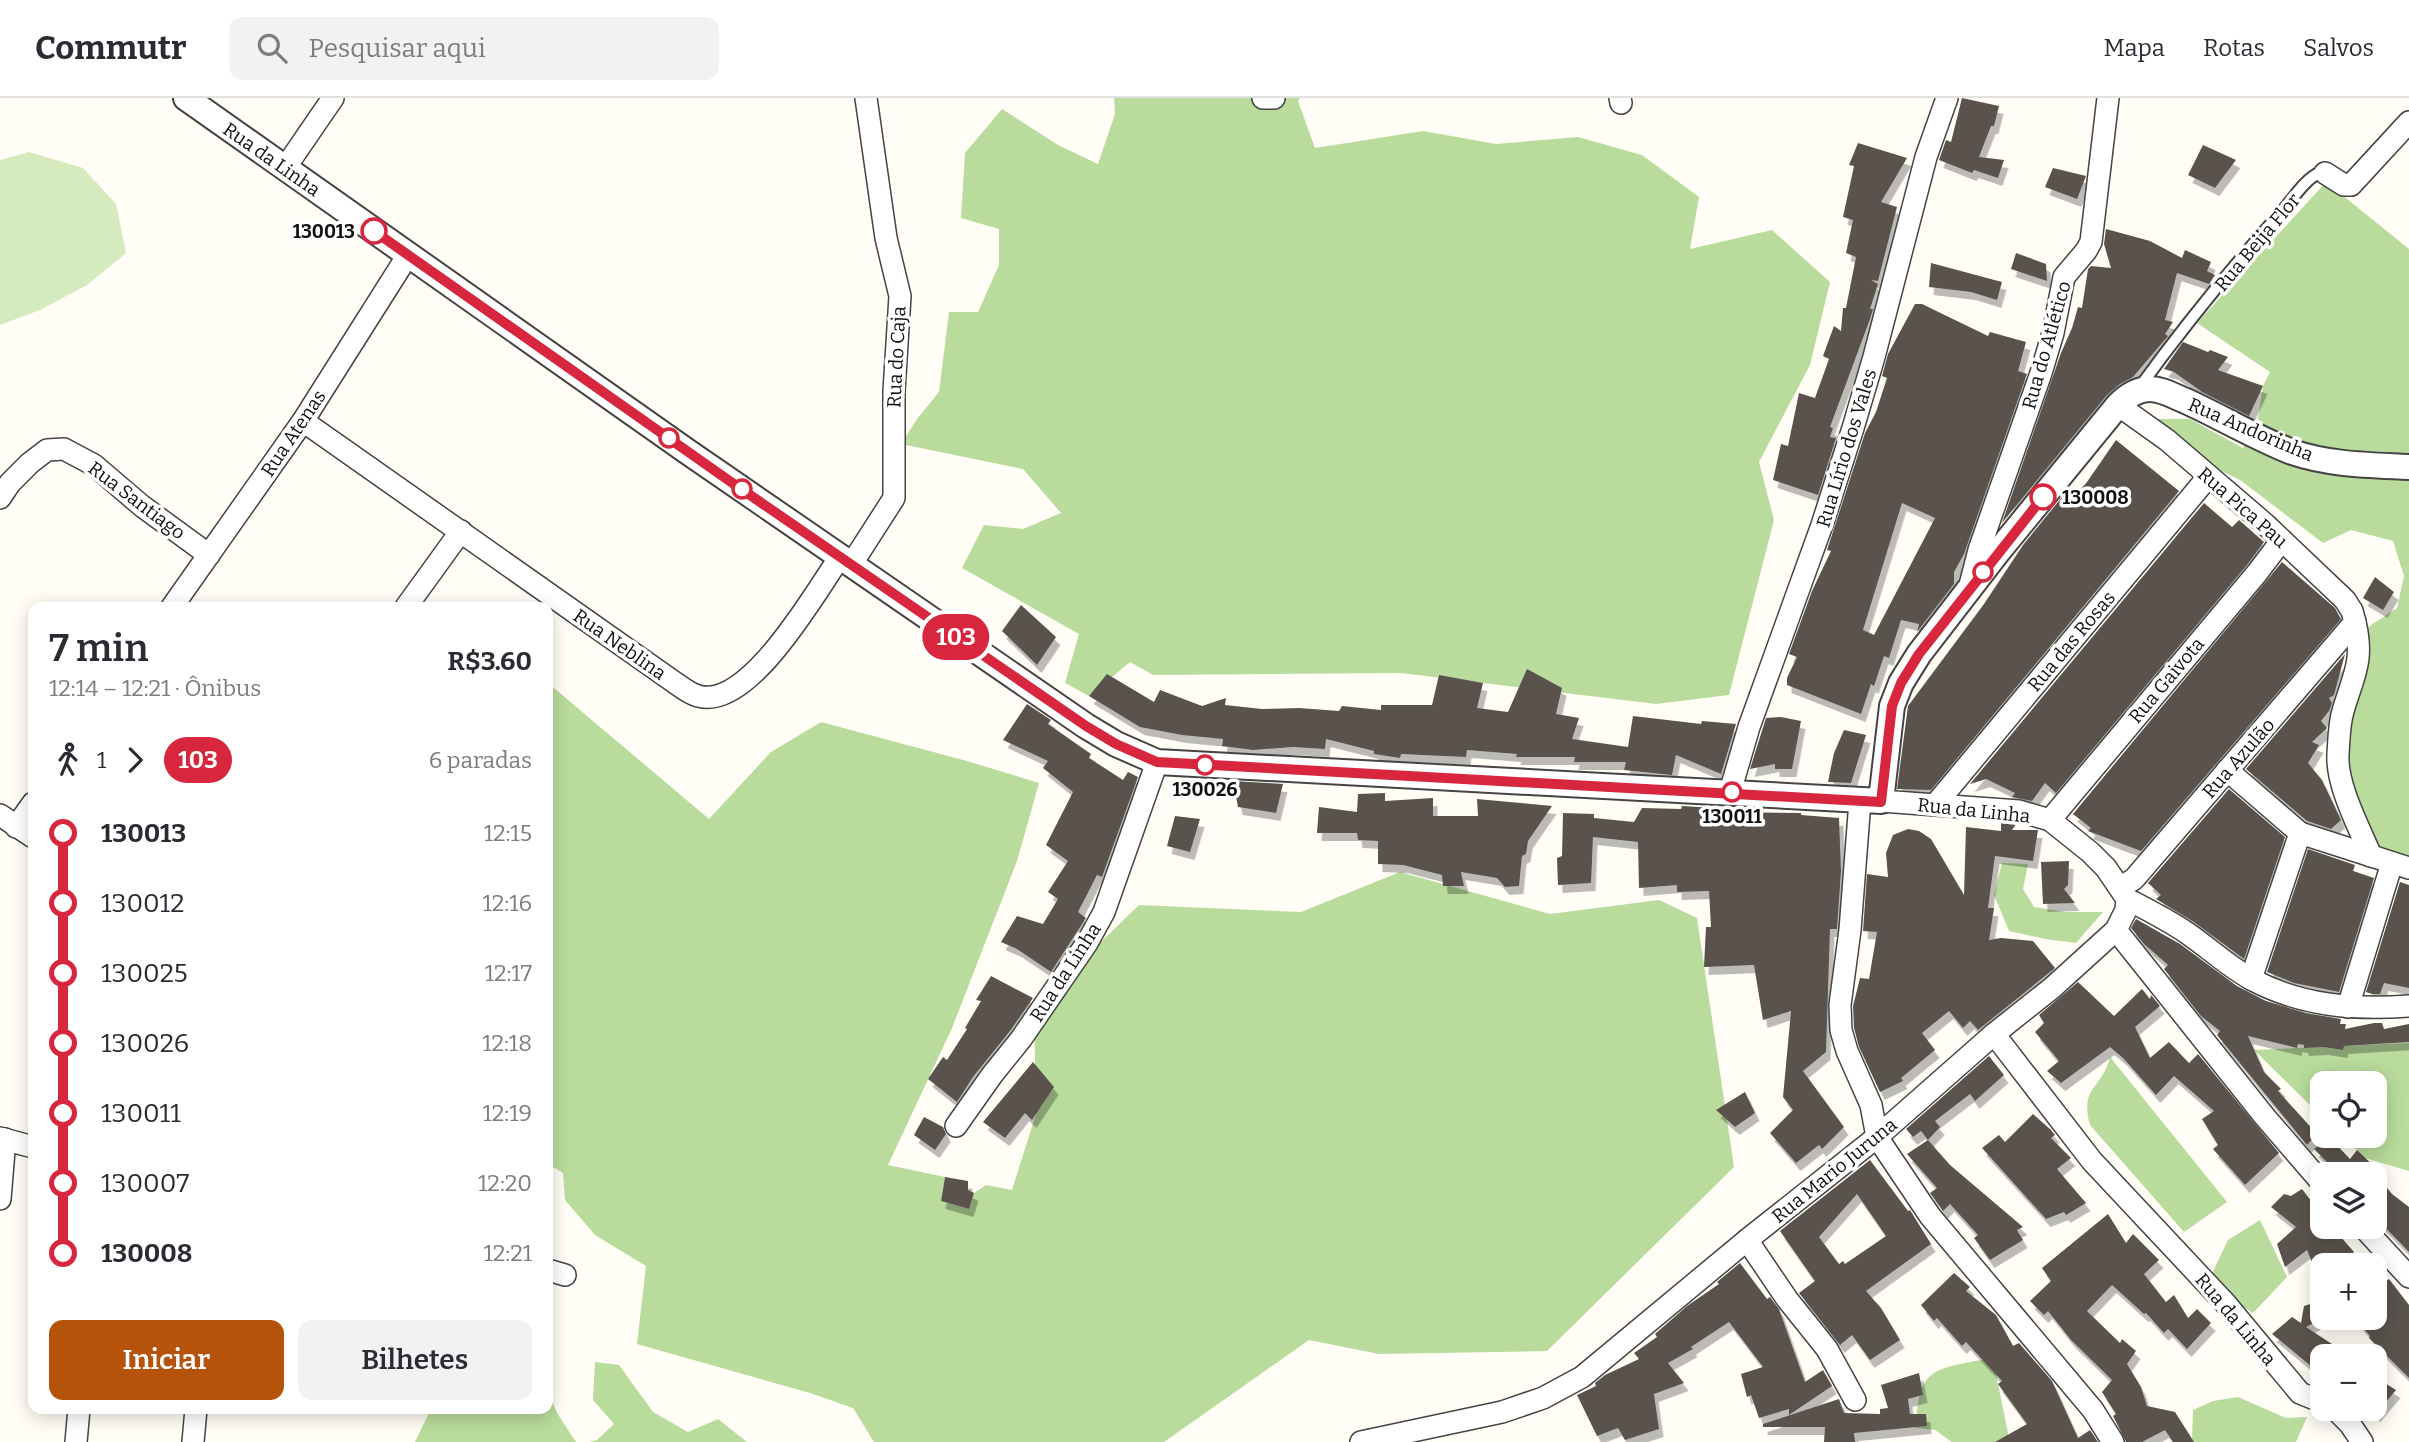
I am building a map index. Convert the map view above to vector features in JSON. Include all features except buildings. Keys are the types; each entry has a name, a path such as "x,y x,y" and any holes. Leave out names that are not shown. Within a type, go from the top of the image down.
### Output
{"street":[{"name":"Rua da Linha","path":"186,98 1086,726 1116,744 1157,762 1730,792 2019,811 2050,820 2090,852 2127,888 2252,979 2302,1000 2348,1007 2409,1006"},
{"path":"285,168 333,98"},
{"name":"Rua do Caja","path":"846,561 894,498 894,391 900,296 886,238 866,98"},
{"path":"1263,98 1274,98"},
{"name":"Rua Lírio dos Vales","path":"1730,792 1749,727 1822,525 1853,428 1926,157 1947,98"},
{"name":"Rua do Atlético","path":"1968,593 1979,551 2053,333 2064,276 2091,242 2108,98"},
{"name":"Rua Beija Flor","path":"2325,173 2344,185 2351,185 2405,136"},
{"name":"Rua Atenas","path":"176,602 303,421 408,255"},
{"name":"Rua Andorinha","path":"2127,398 2152,389 2165,392 2292,452 2333,463 2409,467"},
{"path":"2113,1442 2093,1410 1930,1216 1877,1138 1871,1105 1840,1030 1840,1005 1871,801 1892,706 1901,683 1919,654 1997,553 2127,398"},
{"name":"Rua Pica Pau","path":"2127,398 2167,440 2282,540 2345,600 2352,611 2348,629 2360,643 2359,656 2342,713 2338,757 2343,783 2371,856"},
{"name":"Rua Neblina","path":"303,421 699,697 719,695 748,679 776,651 846,561"},
{"name":"Rua Santiago","path":"0,498 10,483 30,463 47,450 64,449 94,466 142,506 209,555"},
{"name":"Rua das Rosas","path":"1935,805 2208,477"},
{"path":"410,602 461,531"},
{"name":"Rua Gaivota","path":"2050,820 2282,540"},
{"name":"Rua Azulão","path":"2127,888 2348,629"},
{"name":"Rua da Linha","path":"956,1126 985,1083 1021,1040 1087,943 1104,912 1157,762"},
{"path":"2227,770 2300,833 2401,865 2348,1007"},
{"path":"17,826 28,810"},
{"path":"2252,979 2300,833"},
{"path":"2127,888 2126,910 2116,930 2265,1117 2310,1169"},
{"name":"Rua Mario Juruna","path":"1361,1442 1502,1412 1543,1398 1583,1377 1747,1240 1877,1138 2116,930"},
{"name":"Rua da Linha","path":"1994,1034 2092,1161 2226,1304 2284,1376 2300,1393 2310,1397"},
{"path":"0,1199 3,1138 28,1146"},
{"path":"2374,1239 2409,1277"},
{"path":"1747,1240 1787,1299 1827,1349 1855,1400"},
{"path":"76,1442 79,1414"},
{"path":"193,1442 196,1414"},
{"path":"2347,1421 2362,1442"}],"lane":[{"name":"Rua Beija Flor","path":"2127,398 2274,220 2312,177 2321,172 2325,173"}],"green space":[{"path":"1114,98 1300,98 1298,101 1315,148 1423,131 1496,144 1578,137 1642,155 1699,197 1690,249 1772,230 1830,282 1810,365 1759,462 1774,520 1729,695 1656,704 1401,673 1153,675 1130,662 1089,696 1065,683 1079,634 962,568 984,525 1023,529 1061,513 1023,469 901,444 939,392 949,312 978,312 999,265 999,229 961,218 965,153 1002,109 1058,145 1098,164 1115,114"},
{"path":"29,152 83,168 116,204 126,253 87,285 40,310 0,325 0,160"},
{"path":"2326,182 2409,249 2409,863 2365,852 2343,760 2357,639 2371,625 2397,608 2404,576 2393,541 2351,530 2323,543 2240,480 2197,459 2151,419 2190,419 2243,448 2257,425 2263,386 2270,372 2197,323"},
{"path":"553,687 709,819 771,752 821,722 1039,783 1017,861 952,1028 888,1165 945,1177 941,1201 969,1209 974,1193 986,1185 1012,1190 1036,1114 1034,1007 1139,905 1301,912 1400,872 1550,914 1659,900 1697,918 1734,1167 1547,1351 1379,1354 1309,1340 1164,1442 874,1442 853,1408 810,1393 637,1344 646,1266 595,1235 565,1200 563,1173 553,1167"},
{"path":"2002,863 2028,864 2023,889 2034,907 2065,912 2103,912 2076,943 2009,931 1994,895"},
{"path":"2409,1043 2409,1171 2387,1164 2387,1162 2365,1158 2355,1148 2387,1148 2387,1071 2310,1071 2310,1105 2254,1050"},
{"path":"2110,1057 2227,1202 2184,1232 2090,1125 2090,1095"},
{"path":"2260,1220 2287,1277 2253,1313 2207,1284 2228,1240"},
{"path":"1982,1360 1994,1364 2008,1442 1952,1442 1935,1430 1916,1428 1920,1395 1930,1376 1950,1366"},
{"path":"595,1362 619,1365 653,1412 688,1432 718,1419 747,1442 590,1442 597,1440 614,1424 593,1400"},
{"path":"2238,1397 2286,1418 2307,1417 2296,1442 2192,1442 2193,1410 2213,1401"},
{"path":"553,1403 576,1442 415,1442 429,1414 553,1414"}],"bus line":[{"name":"103","path":"374,231 731,482 1086,726 1116,744 1157,762 1881,802 1892,706 1901,683 1919,654 2043,497"}],"place":[{"name":"130013","path":"374,231"},
{"name":"130008","path":"2043,497"},
{"name":"130026","path":"1205,765"},
{"name":"130011","path":"1732,792"}]}
